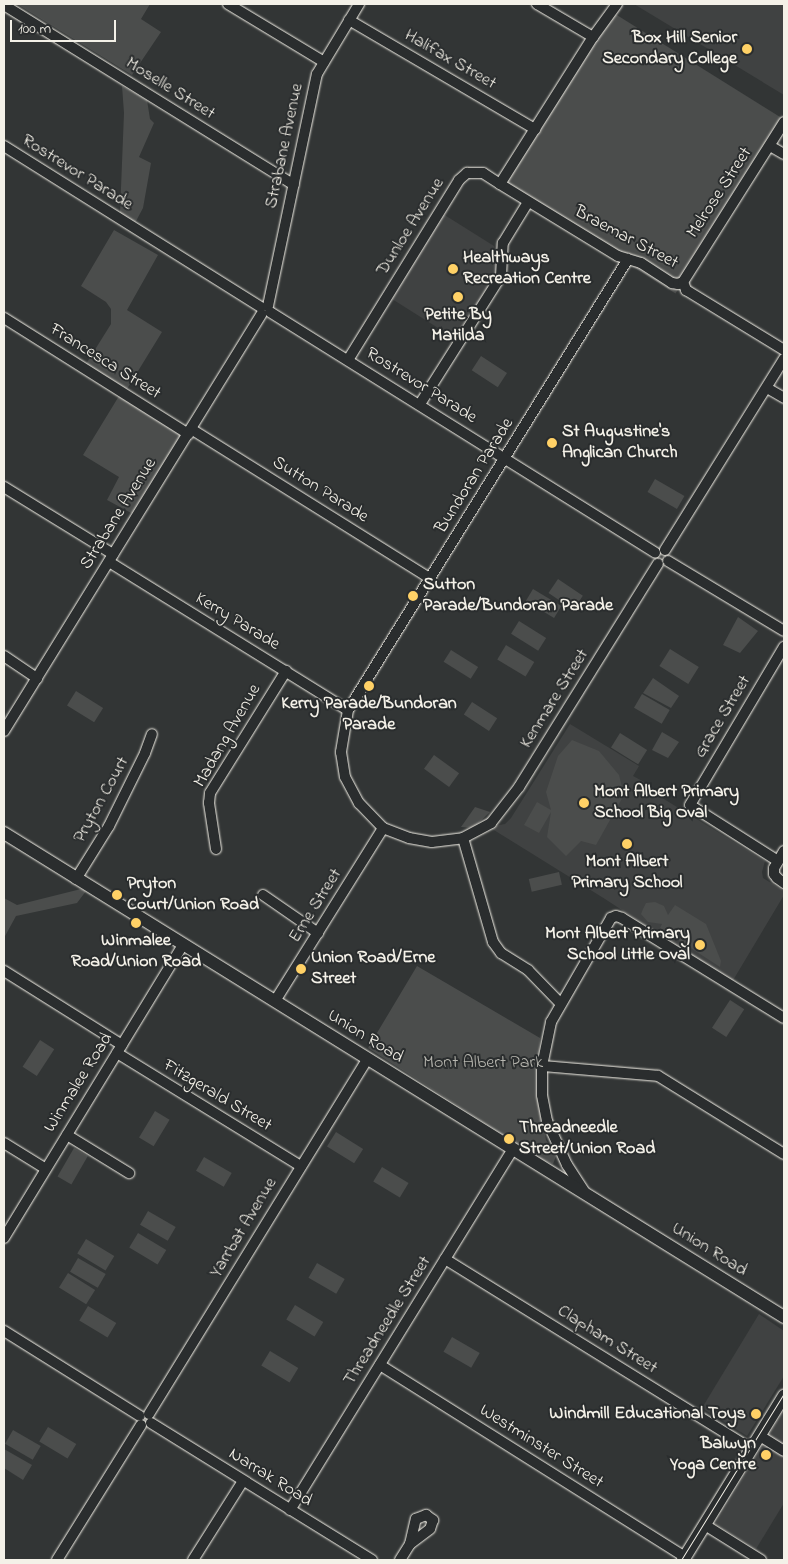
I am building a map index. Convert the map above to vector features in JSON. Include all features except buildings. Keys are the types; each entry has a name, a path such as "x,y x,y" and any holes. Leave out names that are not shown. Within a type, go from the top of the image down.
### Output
{"main road":[{"name":"Union Road","path":"4,833 784,1317"},
{"path":"684,1559 784,1396"}],"street":[{"path":"228,4 324,62"},
{"name":"Strabane Avenue","path":"4,731 265,310 317,74 359,4"},
{"path":"537,4 593,37"},
{"path":"500,184 593,37 617,4"},
{"name":"Moselle Street","path":"4,5 294,185"},
{"name":"Halifax Street","path":"349,20 535,129"},
{"name":"Melrose Street","path":"682,282 784,122"},
{"name":"Rostrevor Parade","path":"4,146 265,310 420,404 504,459 784,631"},
{"path":"770,146 784,154"},
{"name":"Dunloe Avenue","path":"348,360 459,180 467,173 483,173 500,184"},
{"name":"Braemar Street","path":"500,184 618,256 641,263 672,282 678,284 682,282 686,290 784,350"},
{"path":"420,404 501,276 501,248 528,202"},
{"name":"Bundoran Parade","path":"348,710 628,259"},
{"name":"Francesca Street","path":"4,318 190,431"},
{"name":"Kenmare Street","path":"464,838 491,822 519,787 784,359"},
{"path":"767,388 784,398"},
{"name":"Sutton Parade","path":"190,431 431,579"},
{"name":"Kerry Parade","path":"4,487 348,710"},
{"name":"Grace Street","path":"778,860 690,805 784,647"},
{"path":"4,656 37,678"},
{"name":"Madang Avenue","path":"216,849 209,803 210,793 286,671"},
{"path":"348,710 341,752 345,777 355,798 383,828 409,838 432,842 464,838 493,942 501,953 528,970 560,1003"},
{"name":"Pryton Court","path":"76,879 110,826 146,753 152,734"},
{"name":"Erne Street","path":"275,1001 383,828"},
{"path":"784,851 778,860 774,874 784,883"},
{"path":"263,896 318,933"},
{"path":"588,1196 560,1152 547,1121 542,1094 542,1066 551,1022 560,1003 611,918 616,916 622,918 784,1018"},
{"name":"Winmalee Road","path":"4,1238 183,945"},
{"name":"Fitzgerald Street","path":"4,972 119,1049 301,1166"},
{"name":"Yarrbat Avenue","path":"57,1560 367,1059"},
{"path":"542,1066 658,1076 784,1154"},
{"path":"67,1135 128,1173"},
{"path":"4,1143 46,1169"},
{"name":"Threadneedle Street","path":"290,1510 513,1149"},
{"path":"543,1168 556,1164 560,1160 560,1152"},
{"name":"Clapham Street","path":"445,1259 752,1449"},
{"name":"Narrak Road","path":"4,1331 372,1560"},
{"name":"Westminster Street","path":"380,1365 684,1559"},
{"path":"760,1436 784,1451"},
{"path":"194,1560 243,1481"},
{"path":"705,1525 761,1560"},
{"path":"400,1560 410,1544"}],"shaded area":[{"name":"Box Hill Senior Secondary College","path":"634,4 784,4 784,95"},
{"path":"443,214 494,246 499,270 454,338 392,299"},
{"name":"Mont Albert Primary School","path":"570,724 639,766 633,776 648,784 646,788 765,861 762,872 763,878 784,891 784,895 732,982 605,899 489,827 505,824 511,818"},
{"path":"759,1314 784,1331 784,1376 747,1436 702,1408"},
{"path":"784,1410 784,1503 756,1549 715,1524"}],"green space":[{"path":"17,4 150,4 141,19 161,32 132,75"},
{"path":"612,12 784,119 676,293 503,186"},
{"path":"122,86 147,100 150,119 154,123 139,157 151,163 143,208 135,223 120,213 124,113"},
{"path":"114,230 158,255 127,310 162,332 127,389 86,364 111,324 111,309 106,302 81,286"},
{"path":"481,356 507,373 498,387 472,370"},
{"path":"119,396 182,435 133,514 107,500 119,477 83,455"},
{"path":"655,479 684,496 677,509 648,492"},
{"path":"558,579 583,596 573,610 548,593"},
{"path":"533,589 561,606 554,618 526,601"},
{"path":"738,617 758,631 740,653 723,645"},
{"path":"519,621 546,638 538,651 511,634"},
{"path":"506,645 534,662 526,677 497,660"},
{"path":"670,649 699,667 688,684 659,666"},
{"path":"451,650 478,667 471,679 444,662"},
{"path":"653,678 679,696 671,708 643,693"},
{"path":"76,691 103,708 94,722 67,705"},
{"path":"642,694 670,710 662,724 634,708"},
{"path":"472,702 497,718 489,731 464,715"},
{"path":"662,732 679,742 668,758 652,750"},
{"path":"620,733 647,750 638,764 611,747"},
{"name":"Mont Albert Primary School Big Oval","path":"572,740 599,751 619,775 624,795 596,845 581,841 566,856 547,837 551,812 539,833 524,825 537,802 551,810 546,792 558,756"},
{"path":"434,755 459,773 449,787 424,769"},
{"path":"475,807 490,812 473,828 461,827"},
{"path":"559,872 562,885 532,892 529,879"},
{"path":"81,889 86,891 77,903 16,916 4,938 4,898 17,905"},
{"name":"Mont Albert Primary School Little Oval","path":"655,902 664,906 668,915 675,905 706,924 721,961 720,967 660,928 662,924 648,922 641,914 646,903"},
{"name":"Mont Albert Park","path":"417,966 540,1038 537,1092 546,1140 556,1156 553,1164 544,1161 368,1048"},
{"path":"730,1000 744,1009 726,1037 712,1028"},
{"path":"40,1040 54,1049 37,1076 23,1067"},
{"path":"155,1111 170,1120 154,1146 139,1138"},
{"path":"336,1132 363,1149 354,1163 327,1146"},
{"path":"74,1148 88,1156 71,1185 58,1177"},
{"path":"204,1157 232,1173 224,1187 196,1171"},
{"path":"382,1167 409,1183 400,1198 373,1182"},
{"path":"148,1211 176,1227 168,1241 140,1225"},
{"path":"138,1233 166,1250 158,1265 129,1248"},
{"path":"86,1239 114,1256 106,1271 77,1254"},
{"path":"78,1258 106,1274 98,1288 70,1272"},
{"path":"317,1263 345,1279 336,1294 308,1278"},
{"path":"68,1273 95,1290 86,1304 59,1287"},
{"path":"295,1305 323,1322 315,1337 286,1320"},
{"path":"88,1306 116,1323 108,1338 79,1321"},
{"path":"452,1337 480,1353 471,1368 444,1352"},
{"path":"270,1351 298,1368 290,1383 261,1366"},
{"path":"48,1427 76,1444 68,1459 39,1442"},
{"path":"13,1430 41,1446 33,1460 5,1444"},
{"path":"4,1449 32,1465 23,1480 4,1468"}],"tram line":[{"path":"681,1560 784,1393"}],"place":[{"name":"Box Hill Senior Secondary College","path":"747,49"},
{"name":"Healthways Recreation Centre","path":"453,269"},
{"name":"Petite By Matilda","path":"458,297"},
{"name":"St Augustine's Anglican Church","path":"552,443"},
{"name":"Sutton Parade/Bundoran Parade","path":"413,596"},
{"name":"Kerry Parade/Bundoran Parade","path":"369,686"},
{"name":"Mont Albert Primary School Big Oval","path":"584,803"},
{"name":"Mont Albert Primary School","path":"627,844"},
{"name":"Pryton Court/Union Road","path":"117,895"},
{"name":"Winmalee Road/Union Road","path":"136,923"},
{"name":"Mont Albert Primary School Little Oval","path":"700,945"},
{"name":"Union Road/Erne Street","path":"301,969"},
{"name":"Threadneedle Street/Union Road","path":"509,1139"},
{"name":"Windmill Educational Toys","path":"756,1414"},
{"name":"Balwyn Yoga Centre","path":"766,1455"}]}
